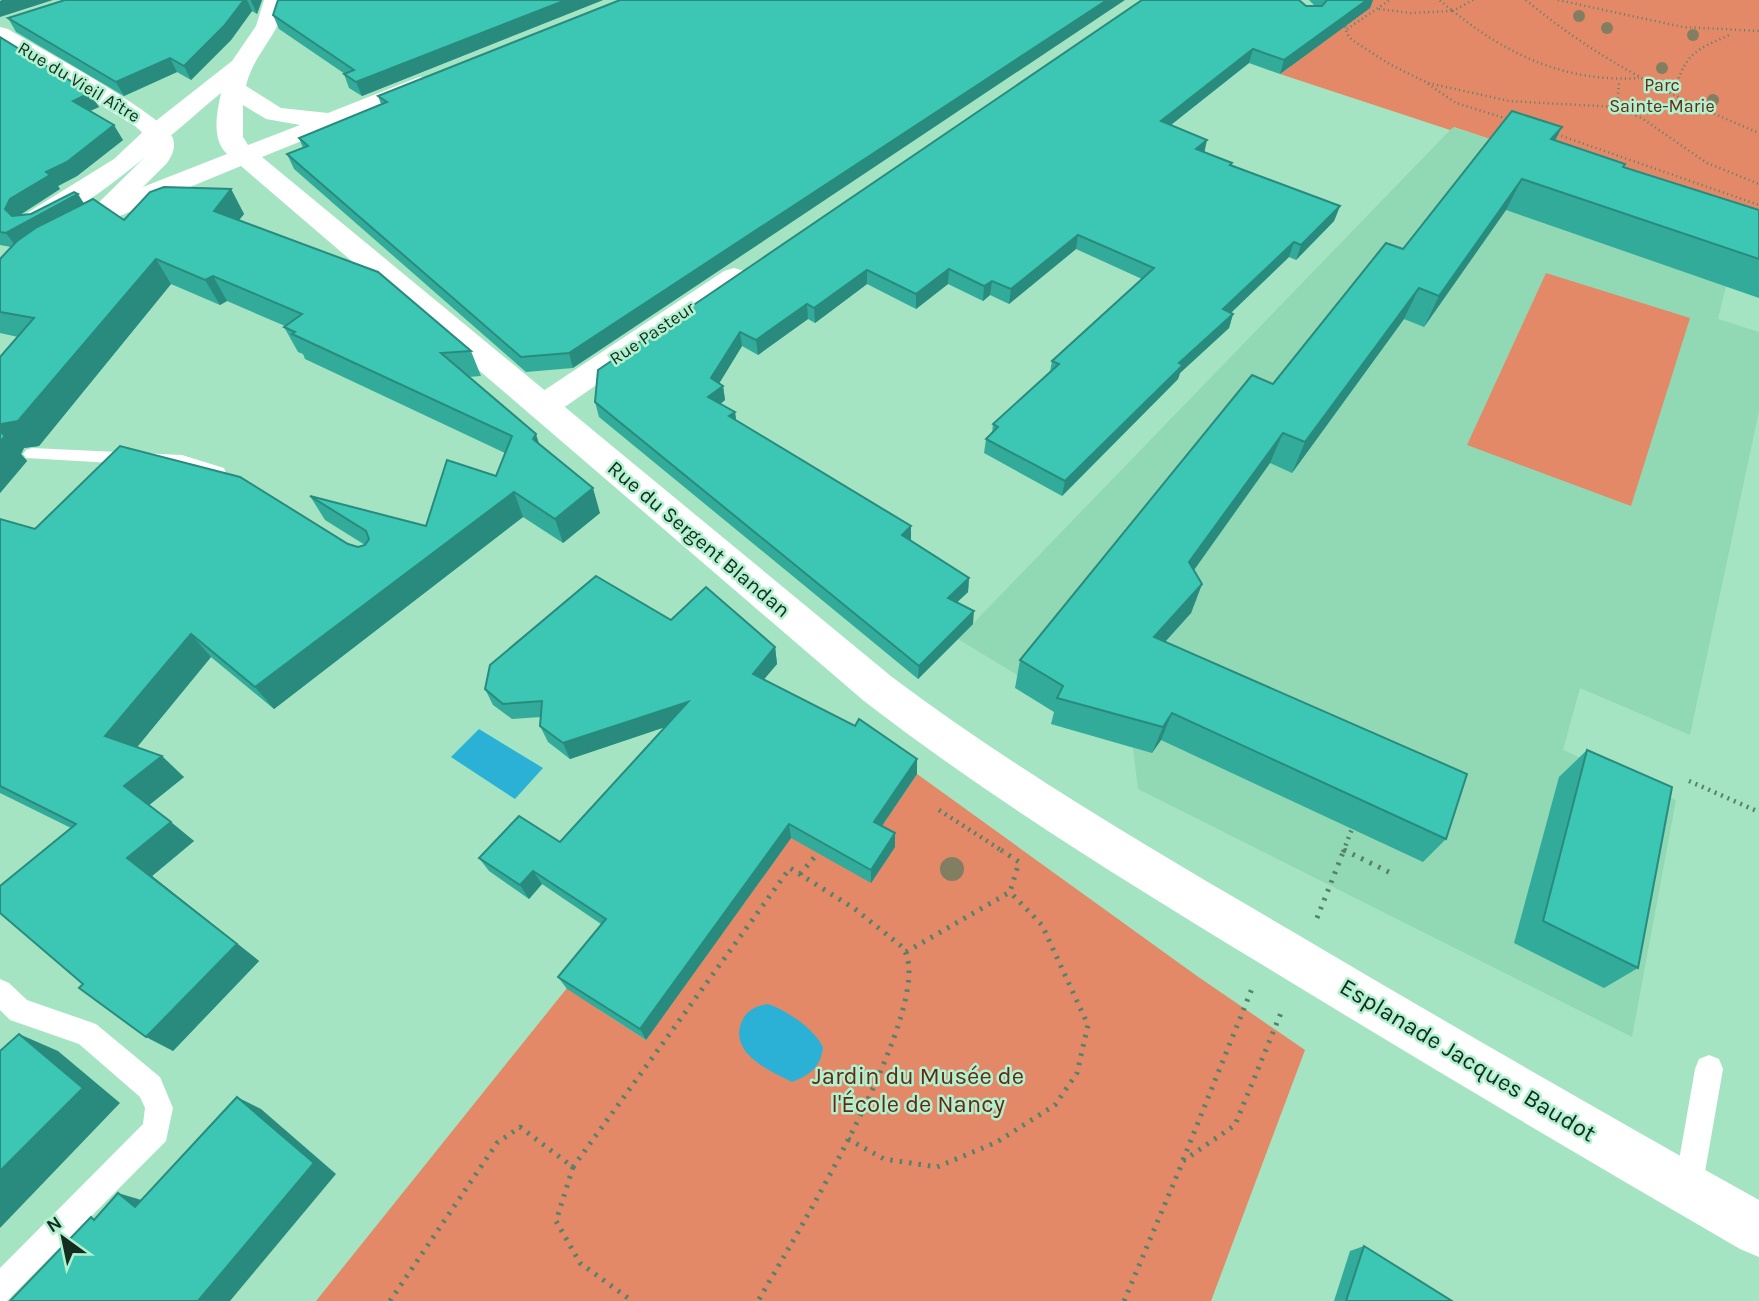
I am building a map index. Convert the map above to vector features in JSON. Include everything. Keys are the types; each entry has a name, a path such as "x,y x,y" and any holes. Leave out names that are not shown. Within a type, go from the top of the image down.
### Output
{"street":[{"path":"244,156 232,145 228,131 238,78 267,31 275,0"},
{"name":"Rue du Vieil Aître","path":"6,27 157,132"},
{"path":"2,271 43,244 100,214 442,76"},
{"path":"238,78 275,114 331,122"},
{"path":"10,235 103,179 157,132 238,78"},
{"path":"100,214 158,158 163,150 157,132"},
{"name":"Rue du Sergent Blandan","path":"244,156 912,716 1178,889"},
{"name":"Rue Pasteur","path":"542,407 752,265"},
{"name":"Esplanade Jacques Baudot","path":"1178,889 1293,936 1537,1104 1759,1230"}],"lane":[{"path":"33,454 181,461 231,477"},
{"path":"0,992 19,1011 87,1033 150,1087 159,1108 156,1131 0,1289"},
{"path":"1688,1189 1709,1069"}],"path":[{"path":"1347,29 1390,0"},
{"path":"1439,0 1486,37 1531,60 1555,69 1619,81 1639,78"},
{"path":"1379,9 1410,13 1453,11 1473,0"},
{"path":"1526,0 1571,35 1639,78 1759,133"},
{"path":"1558,0 1629,16 1732,33 1759,32"},
{"path":"1341,15 1347,34 1353,40 1391,65 1428,83 1509,101 1617,107 1643,119 1707,163 1759,184"},
{"path":"1336,24 1347,29"},
{"path":"1666,91 1679,80 1688,60 1700,49 1732,33"},
{"path":"1617,107 1619,81"},
{"path":"1428,83 1438,94 1452,102 1514,121"},
{"path":"1552,133 1759,205"},
{"path":"1689,781 1759,812"},
{"path":"906,952 1010,892 1019,862 939,810"},
{"path":"1124,1301 1183,1161 1243,1007 1293,936 1343,850 1352,829"},
{"path":"1343,850 1393,874"},
{"path":"800,874 818,853"},
{"path":"632,1301 580,1262 556,1221 573,1167 790,868 866,914 906,952 912,978 892,1047 848,1139 758,1301"},
{"path":"848,1139 884,1159 936,1167 997,1142 1055,1105 1077,1073 1088,1026 1042,925 1010,892"},
{"path":"1183,1161 1235,1125 1285,1003"},
{"path":"390,1301 497,1143 520,1127 573,1167"}],"shaded area":[{"path":"1453,127 1759,229 1759,298 1726,286 1718,319 1759,332 1759,411 1690,735 1580,688 1563,750 1676,800 1632,1037 1138,789 1133,748 1051,724 1056,713 1015,688 1022,678 958,639"}],"green space":[{"name":"Parc Sainte-Marie","path":"1340,0 1759,0 1759,229 1454,127 1450,130 1280,74 1290,67"},
{"path":"1546,273 1690,318 1631,506 1467,445"},
{"name":"Jardin du Musée de l'École de Nancy","path":"917,774 1197,976 1305,1050 1211,1301 316,1301 567,988 624,975 598,1009 646,1040 786,834 875,836"}],"water":[{"path":"479,729 543,768 515,799 451,757"},
{"path":"768,1004 800,1021 823,1047 820,1060 814,1069 792,1082 754,1059 741,1042 739,1032 746,1014"}],"building":[{"path":"65,0 244,0 224,26 184,66 170,58 116,82 8,18"},
{"path":"278,0 566,0 356,82 344,74 354,70 273,15"},
{"path":"620,0 1107,0 569,353 521,357 287,154 308,146 299,138 387,102 378,96"},
{"path":"1142,0 1299,0 1306,6 1322,6 1327,0 1367,0 1284,60 1253,49 1161,121 1207,140 1196,149 1232,163 1230,165 1340,206 1301,245 1294,242 1223,309 1233,314 1179,363 1183,365 1065,481 986,439 998,427 993,424 1059,364 1052,361 1154,268 1078,235 1011,289 992,281 984,286 949,269 916,294 867,270 814,308 807,304 756,340 740,332 711,378 723,386 708,397 735,412 729,416 911,526 902,535 969,578 948,598 974,611 919,666 595,402 598,370"},
{"path":"0,37 90,93 73,101 114,125 67,162 46,172 50,175 10,199 5,209 12,216 31,214 74,192 78,194 6,233 0,232"},
{"path":"1512,111 1562,127 1551,139 1625,164 1623,167 1759,210 1759,259 1522,179 1439,296 1419,288 1305,442 1283,433 1189,562 1202,584 1154,637 1467,774 1446,839 1172,713 1163,727 1057,698 1063,686 1020,660 1252,375 1273,384 1386,243 1403,249"},
{"path":"164,187 231,189 214,211 378,272 471,351 441,353 536,434 533,439 593,488 555,519 514,492 255,687 191,634 105,736 162,756 124,786 171,822 127,858 237,944 146,1037 79,988 83,984 0,913 0,886 76,824 0,786 0,519 35,529 120,446 240,477 348,544 358,547 365,545 369,539 366,531 310,496 426,526 447,460 496,476 512,436 292,334 295,332 284,327 302,314 213,276 205,280 156,259 18,421 2,424 0,427 0,357 34,318 0,312 0,259 17,241 37,227 93,199 124,220 150,192"},
{"path":"596,576 671,620 706,587 775,647 753,674 855,726 859,719 917,759 874,822 895,833 871,870 789,824 640,1029 558,977 606,919 533,871 520,885 479,858 519,816 560,842 688,702 563,743 540,726 542,701 503,704 485,689 490,665"},
{"path":"1587,750 1672,787 1638,968 1543,921"},
{"path":"19,1034 83,1088 0,1171 0,1051"},
{"path":"237,1097 314,1163 198,1301 10,1301 91,1217 94,1220 118,1193 135,1207"},
{"path":"1364,1246 1452,1301 1346,1301"}]}
